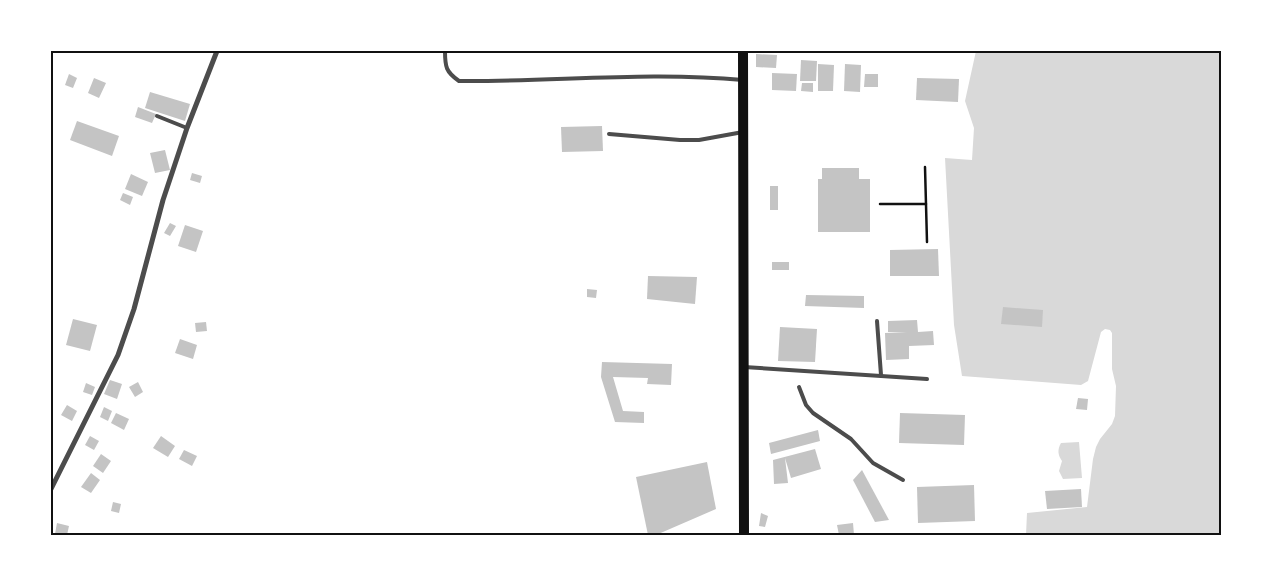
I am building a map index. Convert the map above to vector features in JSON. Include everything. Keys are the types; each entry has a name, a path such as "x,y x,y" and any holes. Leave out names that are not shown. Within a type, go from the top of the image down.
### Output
{"main road":[{"path":"743,51 744,535"}],"street":[{"path":"51,489 118,355 134,309 154,228 187,128 217,51"}],"lane":[{"path":"445,51 445,63 449,74 459,81 599,77 743,80"},
{"path":"157,116 187,128"},
{"path":"609,134 699,140 743,132"},
{"path":"877,321 881,375"},
{"path":"744,367 927,379"},
{"path":"799,387 806,405 813,414 851,439 873,462 902,480"}],"path":[{"path":"925,168 927,242"},
{"path":"880,204 926,204"}],"shaded area":[{"path":"976,51 1221,51 1221,535 1026,535 1027,513 1087,507 1096,447 1112,424 1115,416 1116,386 1112,369 1112,333 1110,330 1105,329 1101,332 1088,381 1081,385 962,376 954,325 945,158 972,160 974,128 965,101"},
{"path":"1079,442 1082,478 1063,479 1059,471 1062,461 1058,452 1061,443"}],"building":[{"path":"756,54 777,55 776,68 756,67"},
{"path":"801,60 817,61 816,81 800,81"},
{"path":"818,64 834,65 833,91 818,91"},
{"path":"845,64 861,65 860,92 844,91"},
{"path":"772,73 797,74 796,91 772,90"},
{"path":"69,74 77,78 73,88 65,85"},
{"path":"865,74 878,74 878,87 864,87"},
{"path":"94,78 106,83 99,98 88,93"},
{"path":"917,78 959,79 958,102 916,100"},
{"path":"802,83 813,83 813,92 801,91"},
{"path":"150,92 190,104 185,121 145,108"},
{"path":"138,107 156,114 152,123 135,117"},
{"path":"77,121 119,136 112,156 70,140"},
{"path":"602,126 603,151 562,152 561,127"},
{"path":"165,150 170,170 155,173 150,153"},
{"path":"822,168 859,168 859,179 870,179 870,232 818,232 818,179 822,179"},
{"path":"192,173 202,176 200,183 190,180"},
{"path":"131,174 148,182 142,196 125,189"},
{"path":"770,186 778,186 778,210 770,210"},
{"path":"123,193 133,197 130,205 120,200"},
{"path":"170,223 176,226 170,236 164,233"},
{"path":"185,225 203,231 196,252 178,246"},
{"path":"938,249 939,276 890,276 890,250"},
{"path":"772,262 789,262 789,270 772,270"},
{"path":"648,276 697,277 695,304 647,299"},
{"path":"587,289 597,290 596,298 587,297"},
{"path":"806,295 864,296 864,308 805,306"},
{"path":"1003,307 1043,310 1042,327 1001,324"},
{"path":"73,319 97,325 90,351 66,345"},
{"path":"917,320 918,332 933,331 934,345 909,346 909,359 886,360 885,333 907,332 888,332 888,321"},
{"path":"206,322 207,331 196,332 195,323"},
{"path":"780,327 817,329 815,362 778,361"},
{"path":"180,339 197,345 193,359 175,353"},
{"path":"602,362 672,364 671,385 647,384 648,378 613,377 623,411 644,412 644,423 615,422 601,377"},
{"path":"110,380 122,384 117,399 104,394"},
{"path":"138,382 143,392 135,397 129,387"},
{"path":"86,383 95,387 92,395 83,392"},
{"path":"1078,398 1088,399 1087,410 1076,409"},
{"path":"67,405 77,411 72,421 61,415"},
{"path":"104,407 112,411 108,421 100,417"},
{"path":"116,413 129,419 124,430 111,423"},
{"path":"900,413 965,415 964,445 899,443"},
{"path":"818,430 820,441 771,454 769,443"},
{"path":"90,436 99,441 94,450 85,445"},
{"path":"161,436 175,446 168,457 153,448"},
{"path":"815,449 821,469 791,478 785,458 788,483 774,484 773,460"},
{"path":"184,450 197,456 192,466 179,459"},
{"path":"101,454 111,461 103,473 93,466"},
{"path":"707,462 716,509 656,535 648,535 636,477"},
{"path":"862,470 889,520 875,522 853,480"},
{"path":"91,473 100,480 91,493 81,487"},
{"path":"974,485 975,521 918,523 917,487"},
{"path":"1081,489 1082,507 1047,509 1045,491"},
{"path":"113,502 121,504 119,513 111,511"},
{"path":"761,513 768,516 765,527 759,526"},
{"path":"57,523 69,526 67,535 55,534"},
{"path":"853,523 854,535 839,535 837,525"}]}
